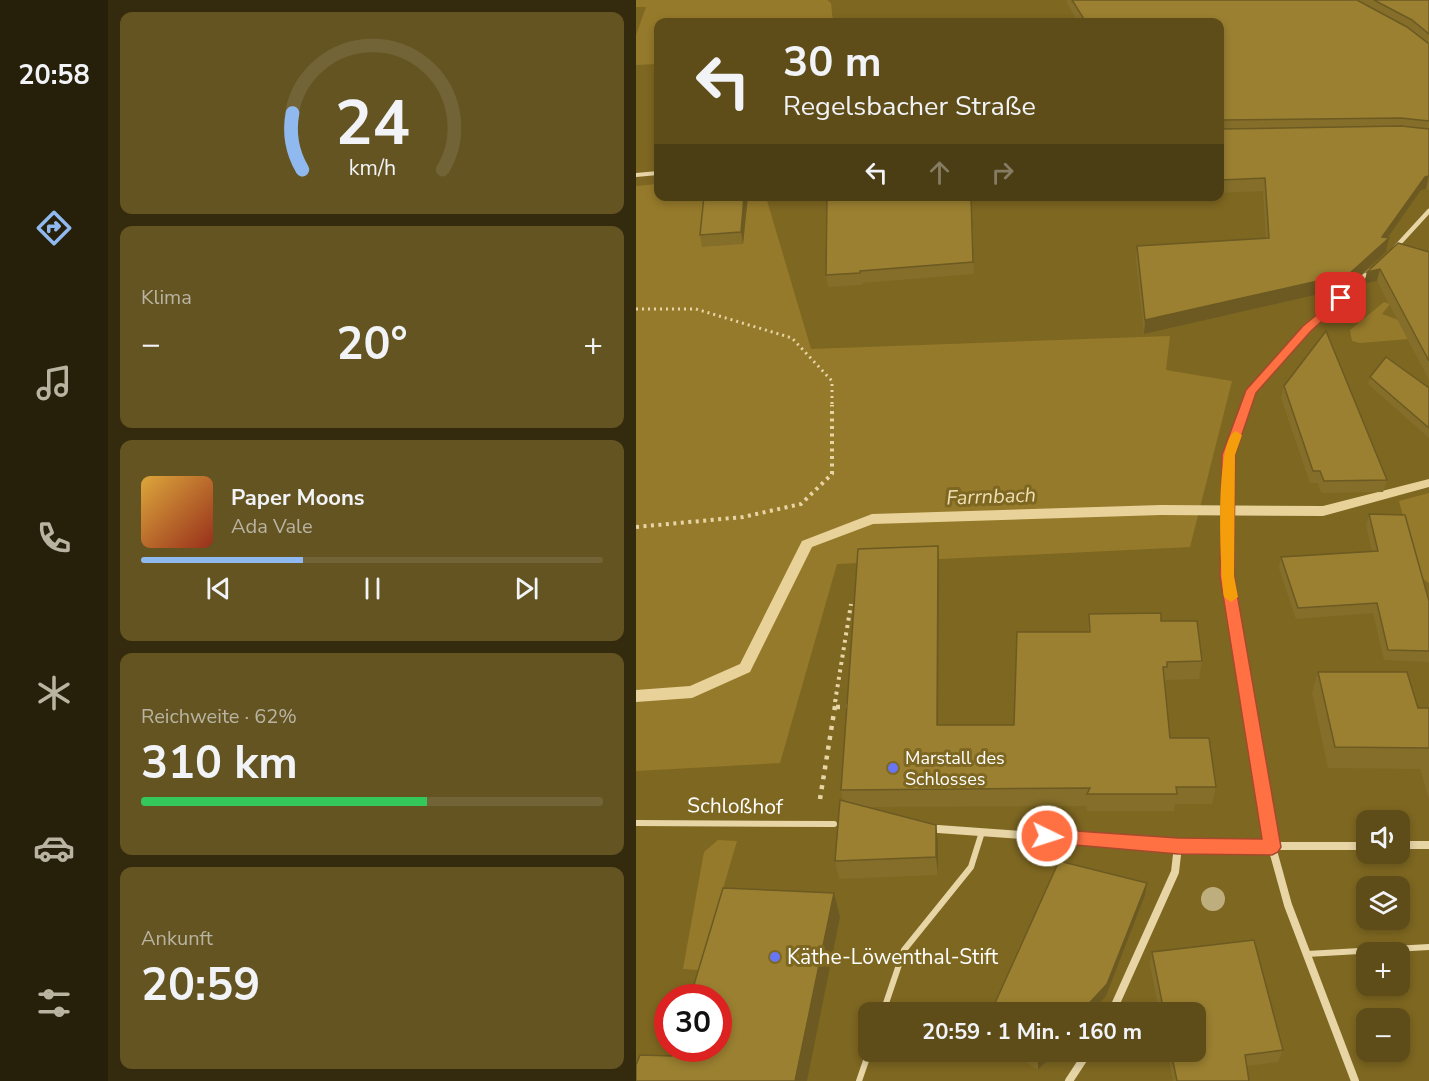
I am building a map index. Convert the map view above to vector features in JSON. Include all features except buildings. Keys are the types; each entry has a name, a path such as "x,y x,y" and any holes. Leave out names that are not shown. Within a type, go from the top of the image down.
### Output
{"street":[{"path":"636,175 654,173"},
{"path":"1390,254 1429,211"},
{"path":"1355,1081 1288,905 1272,847 1227,576 1229,455 1250,392 1307,328 1373,269"},
{"path":"938,829 1178,846 1356,846"},
{"path":"1410,845 1429,845"},
{"path":"1116,1002 1175,872 1178,846"},
{"path":"1068,1081 1081,1062"}],"lane":[{"name":"Schloßhof","path":"636,823 834,824"},
{"path":"886,1002 904,950 970,867 982,832"},
{"path":"1307,954 1429,947"},
{"path":"859,1081 866,1062"}],"path":[{"path":"636,309 696,309 792,338 832,381 832,474 801,504 743,517 636,527"},
{"path":"817,823 851,604"},
{"path":"836,707 852,707"}],"shaded area":[{"path":"636,0 827,0 831,3 833,18 654,18 654,64 636,65 636,35 646,7 636,7"},
{"path":"654,184 654,201 767,201 811,349 1170,336 1166,370 1232,381 1190,547 837,564 780,763 636,771 636,186"},
{"path":"1384,302 1390,304 1382,314 1401,321 1409,339 1360,343 1352,341 1350,330"},
{"path":"1429,493 1429,583 1420,577 1399,501"},
{"path":"718,840 737,841 699,970 683,969 704,852"}],"waterway":[{"name":"Farrnbach","path":"636,696 692,692 745,668 807,544 872,519 1161,510 1323,511 1429,483"}],"slow traffic":[{"path":"1231,597 1227,576 1229,455 1236,435"}],"place":[{"name":"Marstall des Schlosses","path":"893,768"},
{"name":"Käthe-Löwenthal-Stift","path":"775,957"}],"route":[{"path":"1047,836 1178,846 1272,847 1227,576 1229,455 1250,392 1307,328 1341,298"}]}
